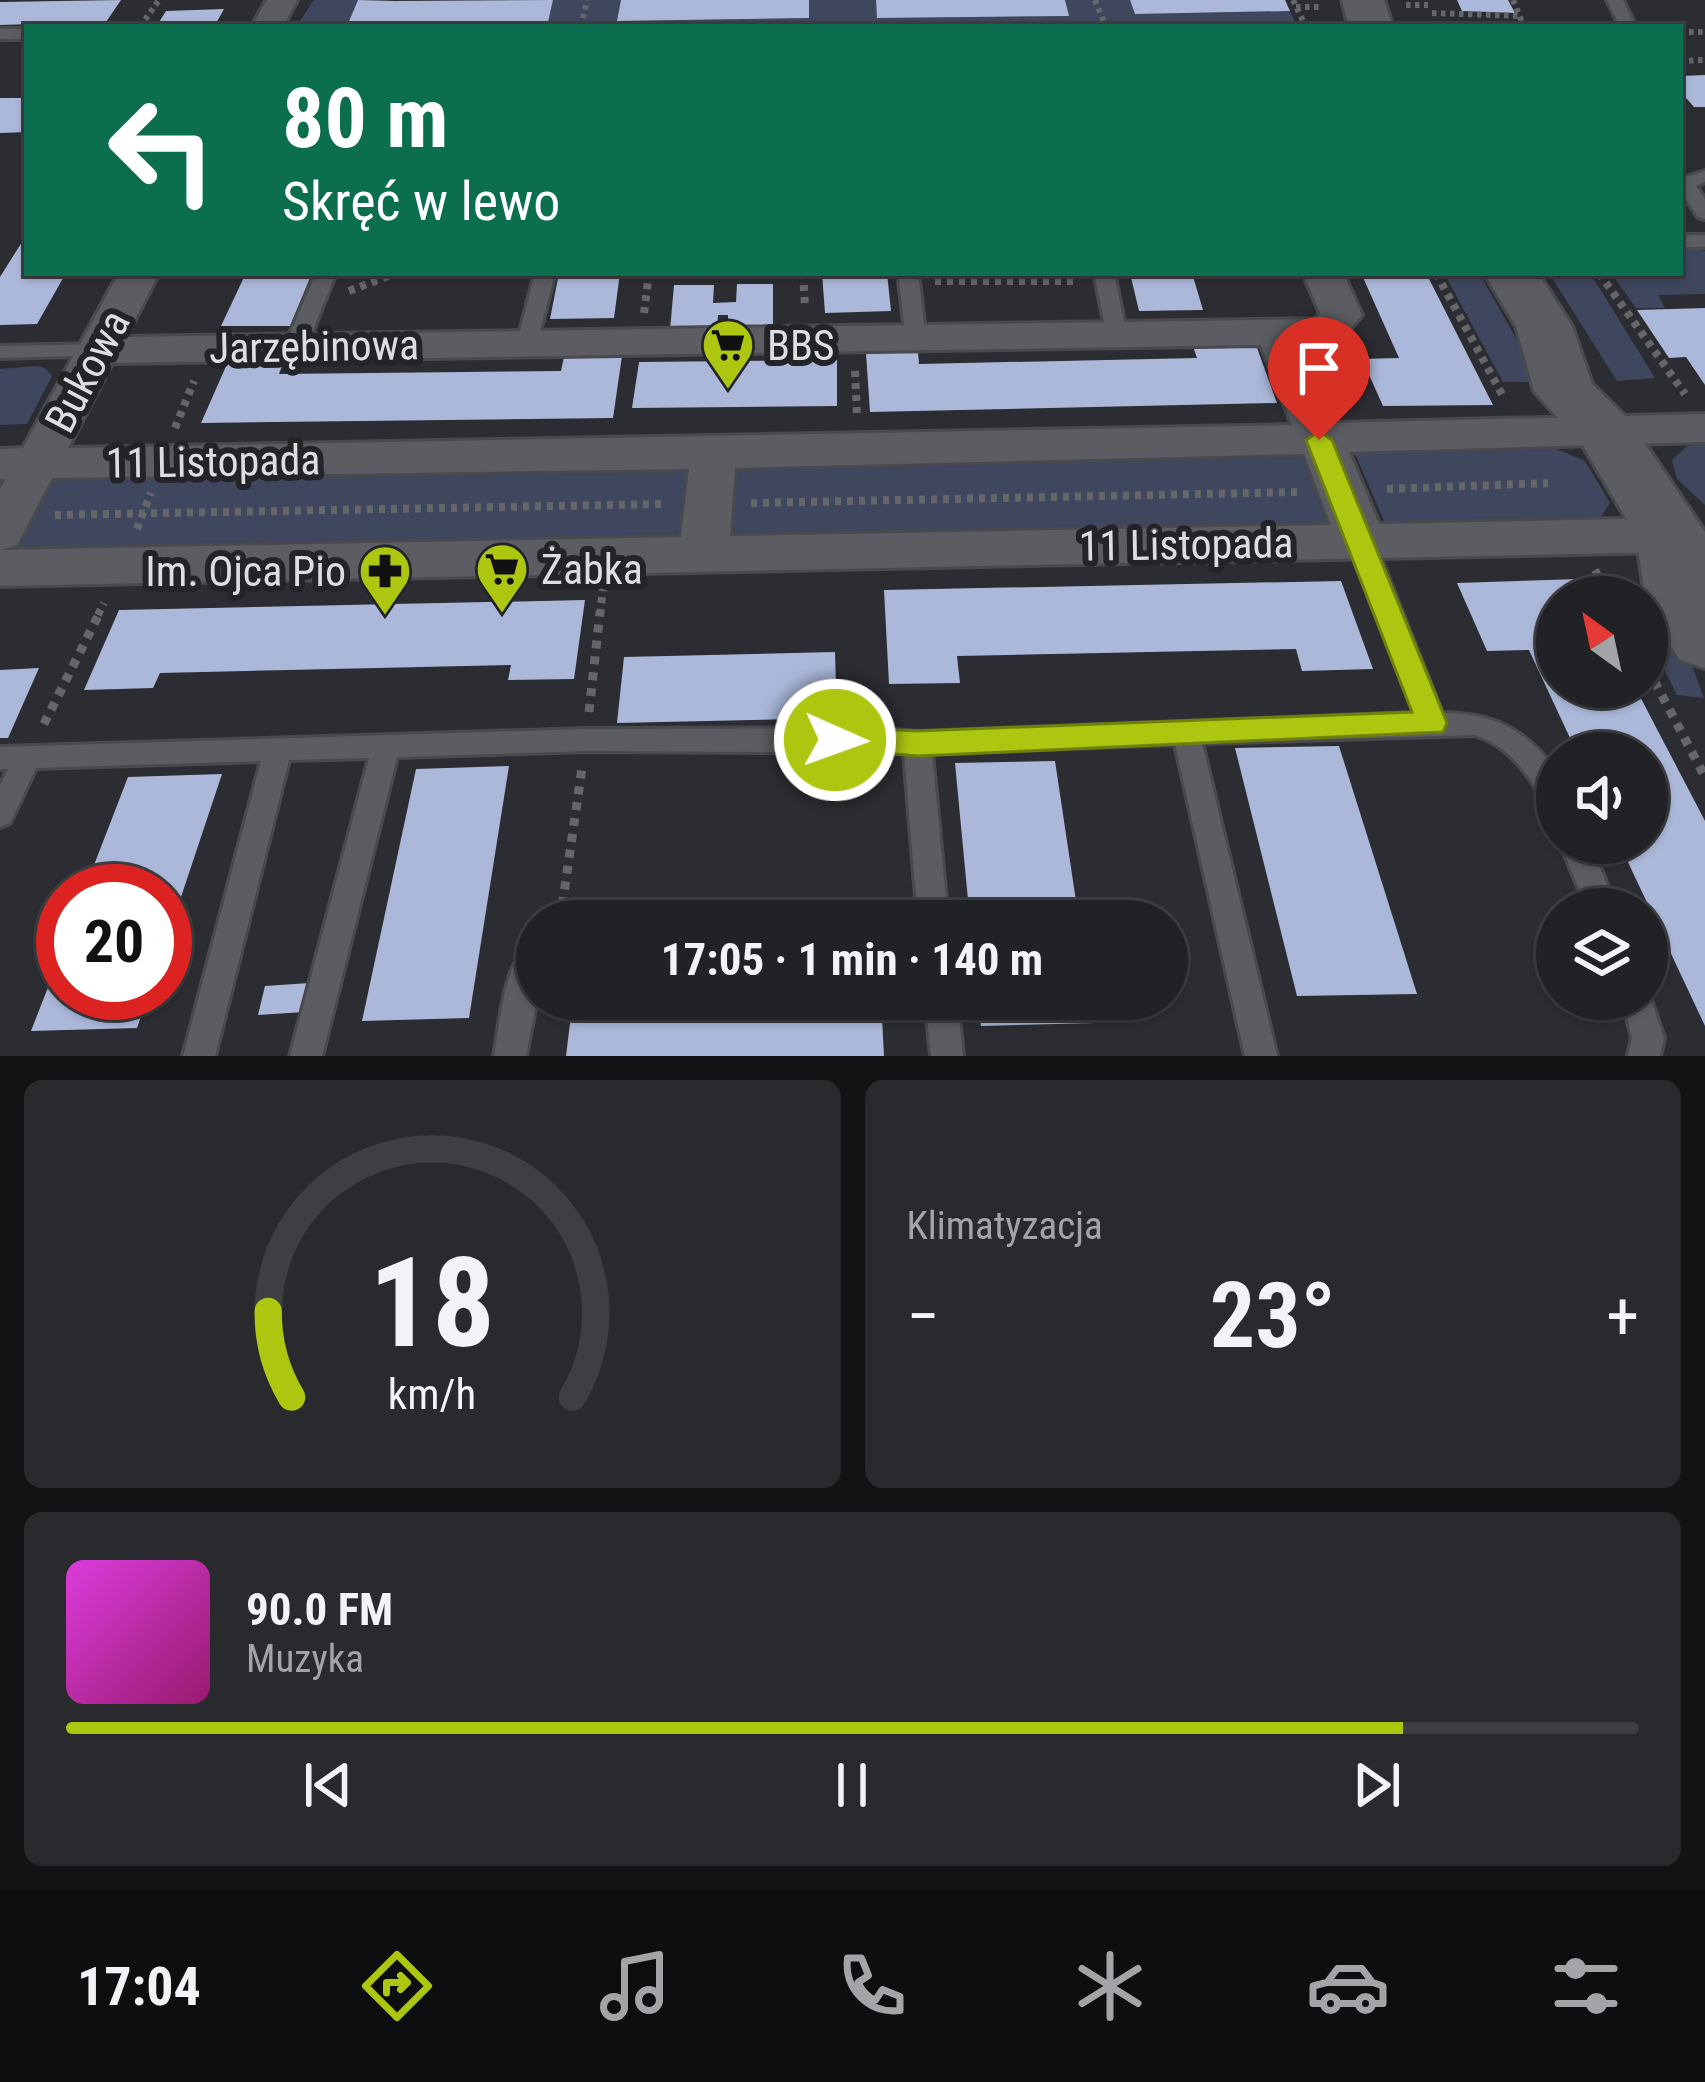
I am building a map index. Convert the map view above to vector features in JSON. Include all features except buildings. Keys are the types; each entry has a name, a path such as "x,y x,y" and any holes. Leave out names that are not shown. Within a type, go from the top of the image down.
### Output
{"street":[{"name":"Bukowa","path":"5,524 19,464 100,350 138,276"},
{"name":"Jarzębinowa","path":"100,350 1326,331 1341,315 1324,276"},
{"path":"1513,276 1544,326 1564,391 1607,434 1687,555 1682,610 1705,640"},
{"path":"1277,333 1361,541"},
{"name":"11 Listopada","path":"19,464 1607,434 1697,413"},
{"path":"704,553 714,452"},
{"name":"11 Listopada","path":"0,568 606,570 704,553 1222,542 1361,541 1687,555"}],"lane":[{"path":"1705,176 1685,184 1705,213"},
{"path":"296,345 325,276"},
{"path":"527,343 543,276"},
{"path":"909,277 916,339"},
{"path":"1105,277 1117,336"},
{"path":"0,352 100,350"},
{"path":"1361,541 1432,723"},
{"path":"0,815 14,758 586,740 876,739 917,743 1432,723 1484,726 1536,766"},
{"path":"1186,734 1261,1056"},
{"path":"917,743 931,900"},
{"path":"306,1056 385,749"},
{"path":"199,1056 277,752"},
{"path":"510,1056 517,1020"},
{"path":"943,1020 947,1056"},
{"path":"1643,1020 1648,1038 1644,1056"}],"path":[{"path":"1294,4 1324,7 1321,0"},
{"path":"1425,0 1438,24"},
{"path":"1513,0 1523,24"},
{"path":"1432,14 1520,16"},
{"path":"1601,276 1697,413"},
{"path":"909,277 1105,277"},
{"path":"1193,442 1222,542"},
{"path":"606,570 618,455"},
{"path":"5,524 1548,483"},
{"path":"14,758 123,565"},
{"path":"1668,707 1705,777"}],"shaded area":[{"path":"314,0 358,0 349,24 298,24"},
{"path":"553,0 621,0 618,21 808,18 809,0 876,0 878,18 1068,16 1065,0 1130,0 1135,14 1290,11 1296,24 448,24 547,22"},
{"path":"1683,246 1705,251 1705,294 1658,295 1665,308 1636,308 1613,276 1683,276"},
{"path":"1446,276 1481,276 1541,382 1503,382"},
{"path":"1551,276 1592,276 1655,378 1617,381"},
{"path":"35,366 52,376 27,424 0,425 0,369"},
{"path":"1542,443 1585,461 1610,503 1597,523 1388,530 1353,449"},
{"path":"1705,443 1705,505 1677,479 1672,460 1687,446"},
{"path":"1301,452 1330,531 728,544 732,465"},
{"path":"688,468 682,550 10,555 55,476"},
{"path":"1668,636 1681,636 1704,698 1677,695 1668,677"}],"place":[{"name":"BBS","path":"728,391"},
{"name":"Żabka","path":"502,615"},
{"name":"Im. Ojca Pio","path":"385,617"}],"route":[{"path":"835,740 917,743 1432,723 1319,440"}]}
